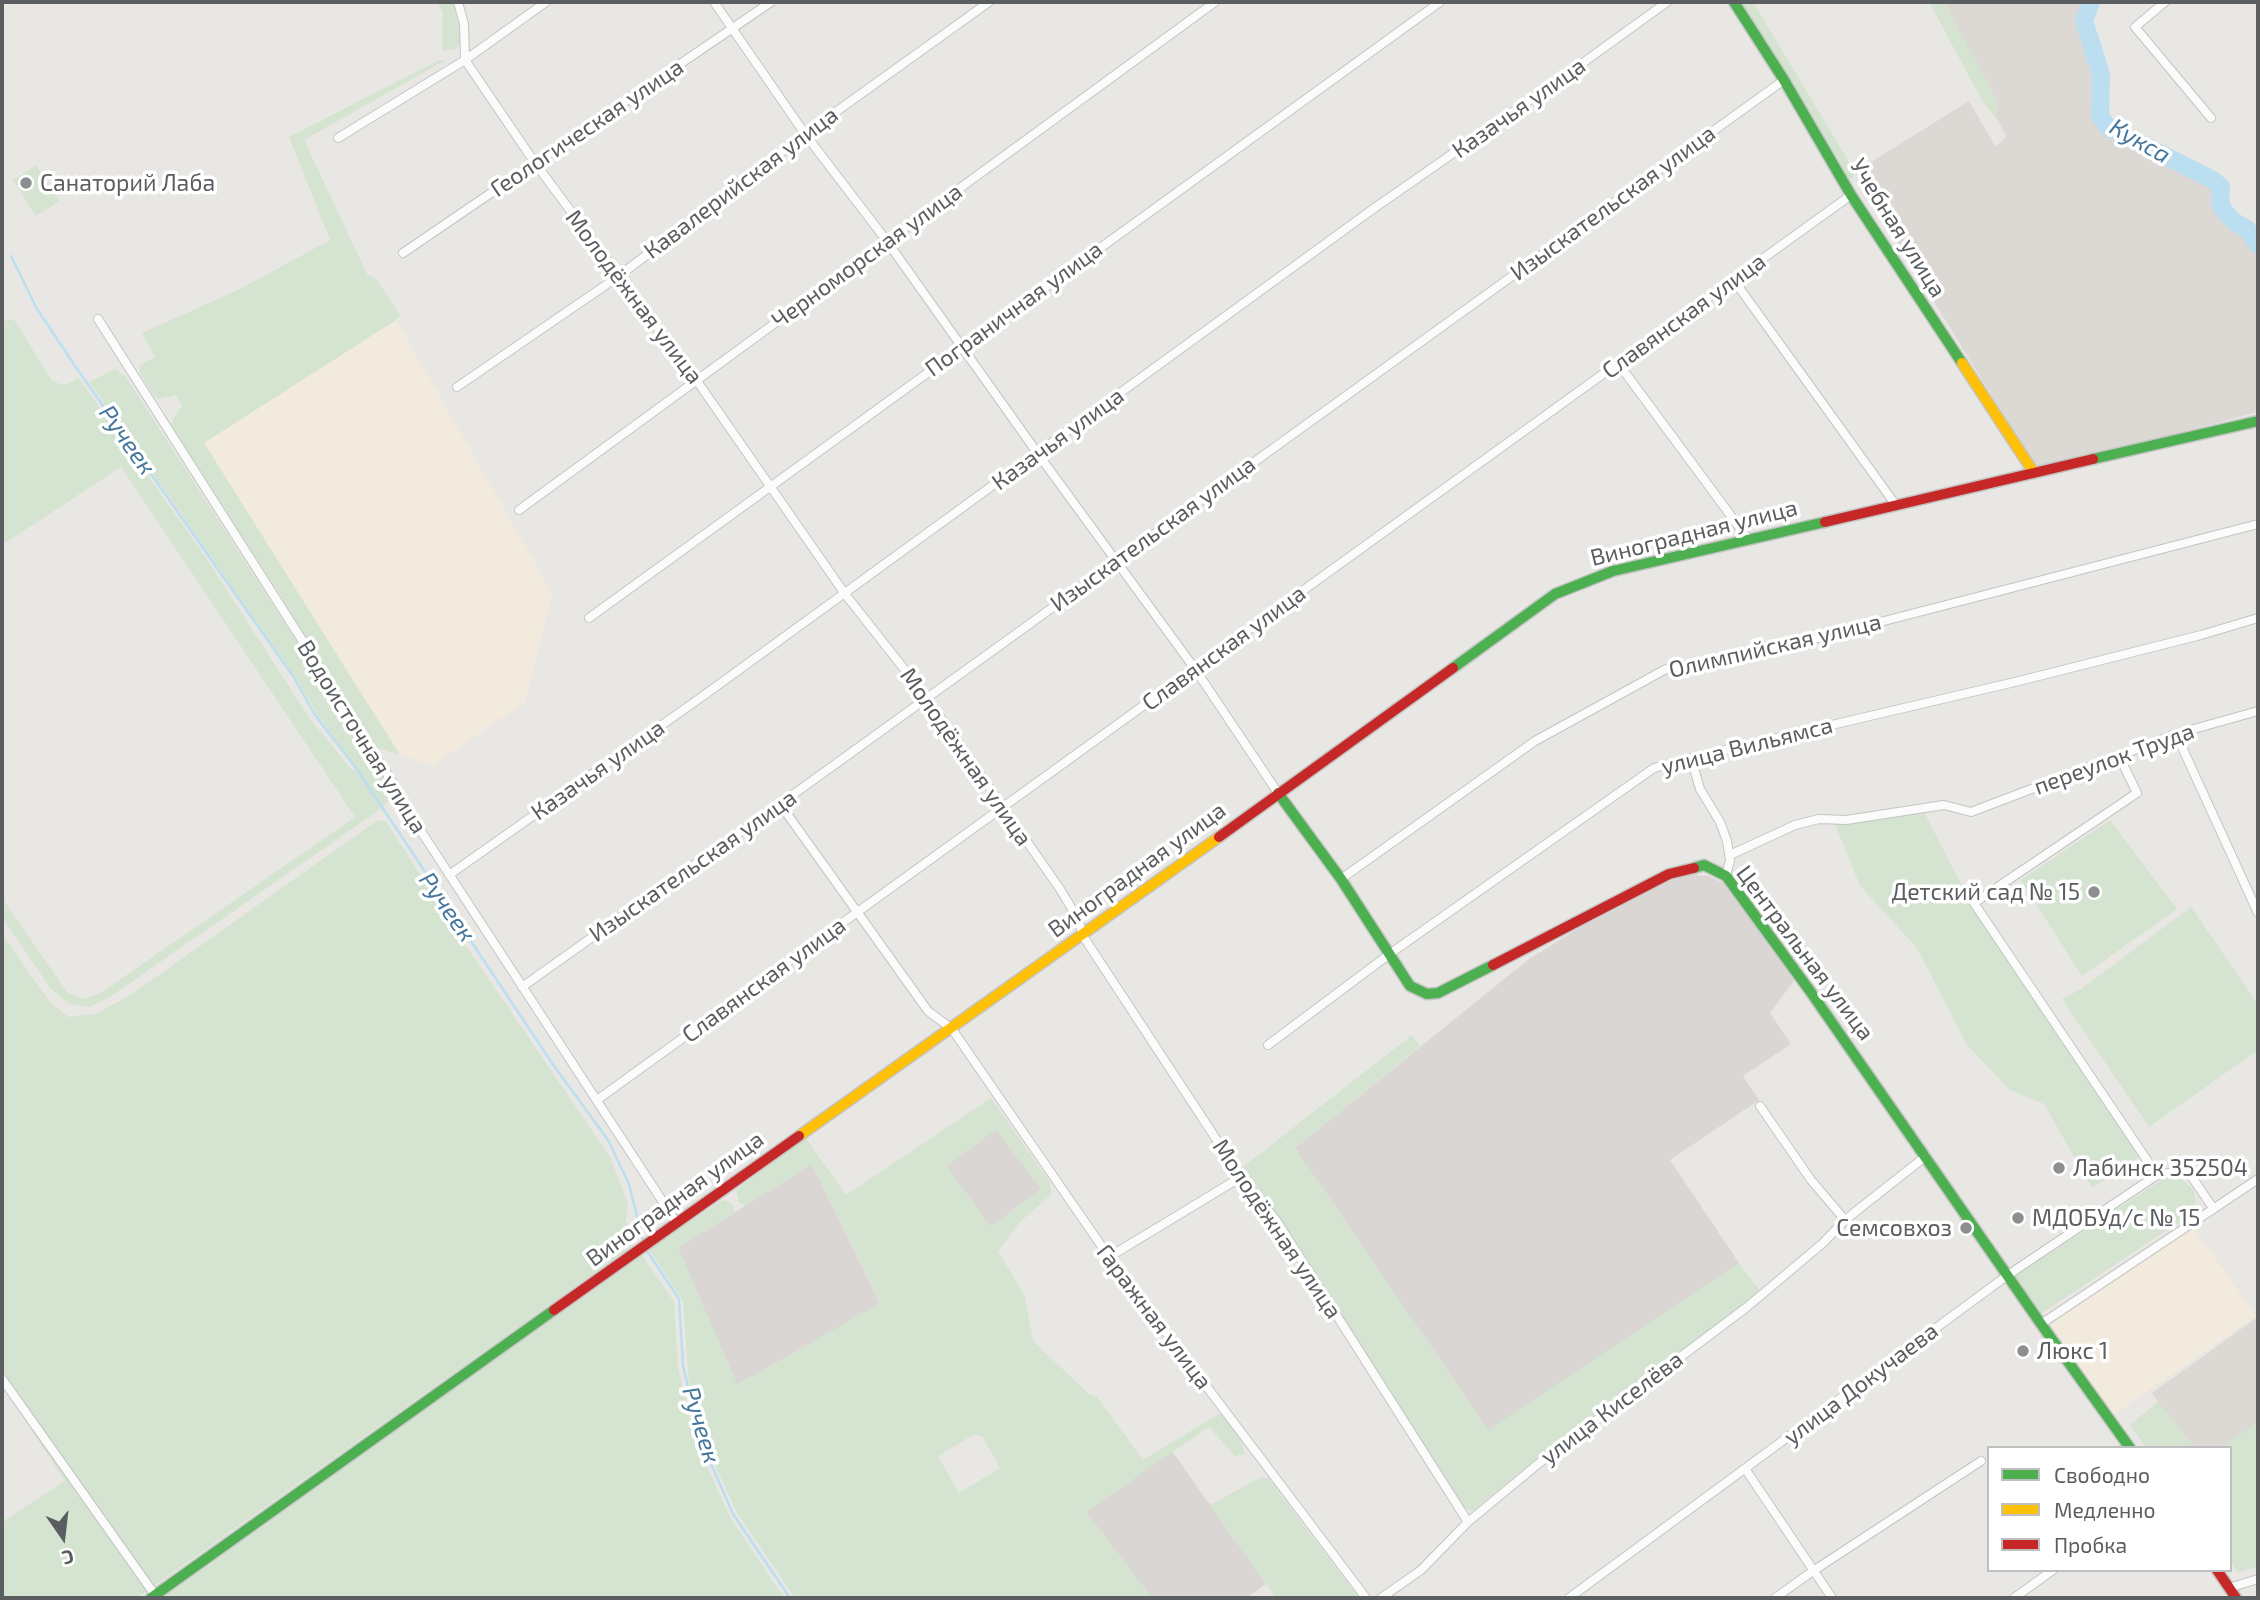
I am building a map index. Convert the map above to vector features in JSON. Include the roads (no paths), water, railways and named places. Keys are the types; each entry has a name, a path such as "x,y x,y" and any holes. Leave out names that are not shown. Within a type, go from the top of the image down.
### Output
{"street":[{"path":"457,2 464,24 465,60"},
{"path":"338,138 465,60 546,2"},
{"path":"713,2 805,134 886,240 1195,669 1278,793"},
{"name":"Геологическая улица","path":"403,253 771,2"},
{"name":"Кавалерийская улица","path":"457,387 619,276 805,134 989,2"},
{"name":"Черноморская улица","path":"519,510 1215,2"},
{"name":"Пограничная улица","path":"589,618 1440,2"},
{"name":"Казачья улица","path":"449,875 845,594 1373,209 1667,2"},
{"name":"Учебная улица","path":"1734,2 1784,80 1851,195 2034,473"},
{"path":"2165,2 2135,27 2211,118"},
{"name":"Молодёжная улица","path":"465,60 535,163 697,381 845,594 927,698 1060,889 1079,919 1083,936 1241,1177 1276,1220 1468,1522"},
{"name":"Изыскательская улица","path":"522,987 1784,80"},
{"name":"Славянская улица","path":"597,1100 1851,195"},
{"path":"1733,279 1895,504"},
{"name":"Водоисточная улица","path":"98,319 449,875 677,1222"},
{"path":"1618,363 1748,539"},
{"name":"Виноградная улица","path":"153,1597 1083,936 1555,594 1613,571 2258,421"},
{"name":"Олимпийская улица","path":"1341,879 1535,741 1666,670 1784,647 2258,524"},
{"name":"улица Вильямса","path":"1268,1045 1391,953 1654,768 2019,681 2258,618"},
{"name":"переулок Труда","path":"1730,855 1795,825 1819,819 1846,820 1944,805 1971,812 2176,734 2258,711"},
{"path":"2176,734 2258,914"},
{"path":"2119,756 2137,793 1974,903 2157,1175 2186,1170 2213,1208"},
{"path":"1691,758 1700,789 1720,822 1730,855 1726,876"},
{"name":"Центральная улица","path":"1278,793 1341,879 1410,986 1427,994 1438,993 1669,874 1704,865 1726,876 2129,1446"},
{"name":"Гаражная улица","path":"780,804 929,1011 952,1029 1109,1257 1366,1598"},
{"path":"1759,1105 1811,1180 1845,1220"},
{"name":"улица Киселёва","path":"1381,1598 1421,1570 1468,1522 1538,1464 1764,1293 1823,1243 1845,1220 1926,1156"},
{"name":"улица Докучаева","path":"1569,1598 2008,1275 2157,1175"},
{"path":"1109,1257 1241,1177"},
{"path":"2041,1324 2258,1179"},
{"path":"3,1381 153,1597"},
{"path":"1775,1598 1981,1461"},
{"path":"1746,1470 1832,1598"},
{"path":"2014,1598 2050,1572"},
{"path":"2218,1572 2233,1593 2258,1579"}],"waterway":[{"name":"Кукса","path":"2091,2 2084,21 2101,74 2100,116 2108,127 2213,180 2221,187 2220,202 2224,211 2247,229 2258,245"},
{"name":"Ручеек","path":"11,256 37,309 75,366 293,676 315,715 356,768 554,1066 608,1140 629,1184 643,1241"},
{"name":"Ручеек","path":"645,1248 679,1299 683,1365 699,1436 733,1514 790,1598"}],"place":[{"name":"Санаторий Лаба","path":"26,183"},
{"name":"Детский сад № 15","path":"2094,892"},
{"name":"Лабинск 352504","path":"2059,1168"},
{"name":"МДОБУд/с № 15","path":"2018,1218"},
{"name":"Семсовхоз","path":"1966,1228"},
{"name":"Люкс 1","path":"2023,1351"}]}
